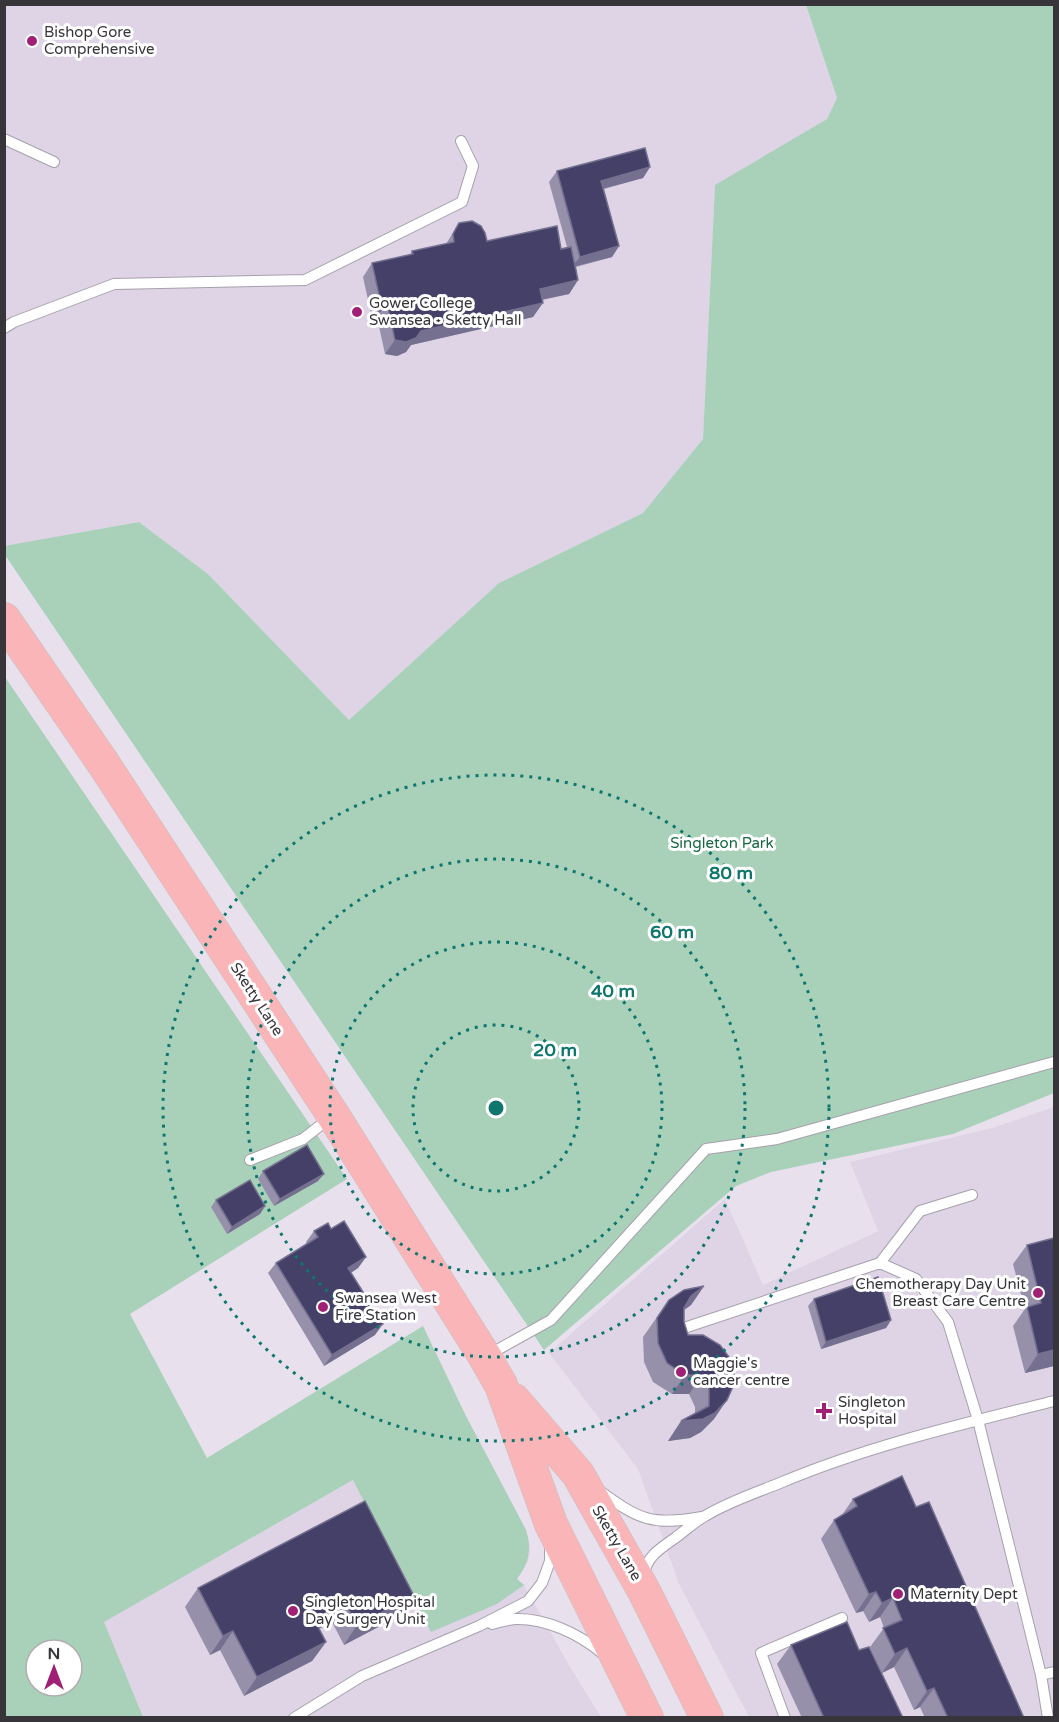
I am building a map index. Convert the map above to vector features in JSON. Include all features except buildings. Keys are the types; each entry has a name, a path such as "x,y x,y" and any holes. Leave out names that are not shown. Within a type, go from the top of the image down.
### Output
{"main road":[{"name":"Sketty Lane","path":"4,619 103,763 333,1115 485,1357 501,1385 551,1524 647,1718"},
{"name":"Sketty Lane","path":"501,1385 578,1474 644,1591 707,1718"}],"lane":[{"path":"4,138 54,162"},
{"path":"4,328 14,322 114,284 305,280 462,202 473,166 461,141"},
{"path":"485,1357 551,1320 706,1149 777,1139 1054,1062"},
{"path":"250,1160 303,1139 333,1115"},
{"path":"687,1327 880,1263 920,1211 972,1195"},
{"path":"880,1263 916,1279 948,1322 978,1420 1041,1675 1048,1718"},
{"path":"644,1591 645,1566 652,1556 705,1516 816,1468 861,1453 1054,1401"},
{"path":"578,1474 621,1506 636,1515 651,1520 675,1521 705,1516"},
{"path":"294,1718 362,1676 479,1626 528,1600 542,1583 550,1561 551,1524"},
{"path":"785,1718 761,1653 842,1618"},
{"path":"479,1626 515,1619 542,1622 566,1630 591,1644 624,1670"},
{"path":"1041,1675 1054,1672"}],"shaded area":[{"name":"Gower College Swansea - Sketty Hall","path":"4,5 806,5 837,98 827,119 715,186 703,439 643,513 499,583 349,720 208,574 139,522 5,546"},
{"name":"Singleton Hospital","path":"1054,1107 1054,1717 749,1717 679,1584 638,1469 549,1353 725,1199 763,1285 878,1231 850,1162 992,1128"},
{"path":"466,1416 526,1530 530,1552 528,1562 517,1579 524,1585 601,1717 5,1717 4,1678 24,1683 24,1698 84,1698 84,1638 75,1638"}],"green space":[{"name":"Singleton Park","path":"806,5 1054,5 1054,1093 953,1134 771,1172 736,1186 544,1350 5,555 4,546 139,522 208,574 349,720 499,583 643,513 703,439 715,185 827,119 837,98"},
{"path":"5,677 347,1179 130,1314 207,1458 423,1326 466,1416 526,1530 529,1543 527,1561 517,1579 524,1585 497,1604 431,1632 353,1480 104,1622 143,1717 5,1718"}],"place":[{"name":"Bishop Gore Comprehensive","path":"32,41"},
{"name":"Gower College Swansea - Sketty Hall","path":"357,312"},
{"name":"Chemotherapy Day Unit Breast Care Centre","path":"1038,1293"},
{"name":"Swansea West Fire Station","path":"323,1307"},
{"name":"Maggie's cancer centre","path":"681,1372"},
{"name":"Singleton Hospital","path":"824,1411"},
{"name":"Maternity Dept","path":"898,1594"},
{"name":"Singleton Hospital Day Surgery Unit","path":"293,1611"}]}
